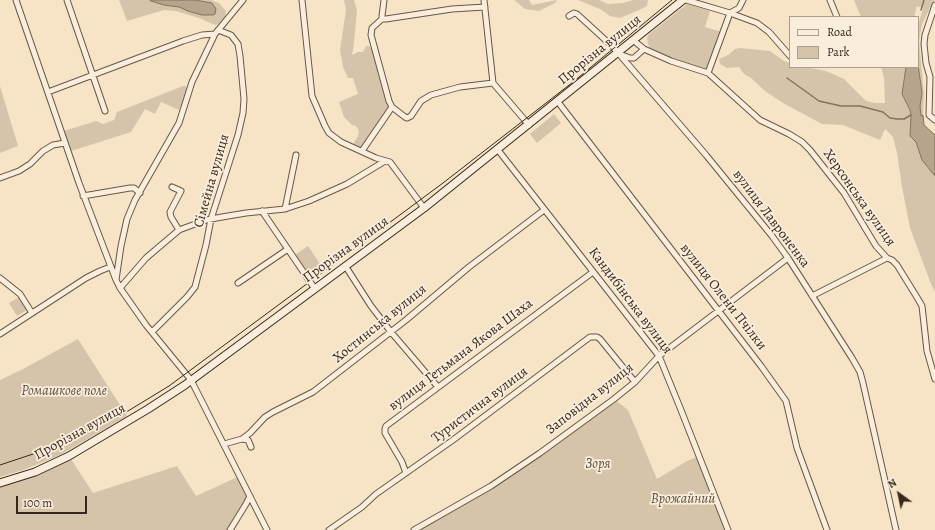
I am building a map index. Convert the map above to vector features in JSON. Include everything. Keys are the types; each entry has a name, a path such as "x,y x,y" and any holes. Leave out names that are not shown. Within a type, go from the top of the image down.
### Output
{"main road":[{"name":"Прорізна вулиця","path":"0,483 35,472 69,456 148,409 191,380 424,208 558,102 680,1"}],"street":[{"path":"16,0 83,196 116,280 120,288 152,332 191,380 267,530"},
{"path":"67,0 105,111"},
{"path":"116,280 120,246 127,219 179,122 192,82 216,32 243,0"},
{"path":"302,0 312,96 329,133 341,142 362,152 390,162 424,208"},
{"path":"382,19 384,0"},
{"path":"484,0 493,83 529,125"},
{"path":"708,73 730,13 739,8 743,0"},
{"path":"830,0 837,16"},
{"path":"680,1 749,19 762,26 789,55"},
{"path":"935,5 925,35 924,44 926,63 930,77 929,116 935,120"},
{"path":"485,7 452,9 382,19 372,28 370,32 379,60 385,90 392,107 405,117 409,117 413,114 421,101 431,95 460,88 493,83"},
{"name":"вулиця Лавроненка","path":"569,16 577,14 603,36 706,155 788,258 852,358 860,372 896,530"},
{"path":"48,92 183,41 216,32"},
{"name":"Сімейна вулиця","path":"152,332 194,289 211,220 238,135 244,105 238,44 231,36 216,32"},
{"name":"Херсонська вулиця","path":"633,40 644,49 671,62 708,73 760,120 790,134 802,142 810,150 844,193 872,240 887,258 892,260 897,265 922,306 927,351 935,379"},
{"path":"618,52 630,58 634,58 644,49"},
{"name":"вулиця Олени Пчілки","path":"558,102 761,366 786,401 797,448 827,530"},
{"path":"362,152 392,107"},
{"path":"0,178 19,171 30,164 43,151 53,145 65,143"},
{"name":"Кандибінська вулиця","path":"498,150 659,356 682,410 728,530"},
{"path":"285,209 296,155"},
{"path":"120,288 146,258 179,230 211,220 246,213 285,209 309,201 347,184 385,161"},
{"path":"172,187 180,191 170,212 171,217 179,230"},
{"path":"83,196 130,188 134,188 140,193"},
{"name":"Хостинська вулиця","path":"224,444 242,439 265,417 314,392 391,332 469,267 544,210"},
{"path":"262,211 315,289"},
{"path":"238,282 288,249"},
{"name":"Заповідна вулиця","path":"414,530 491,486 540,453 614,399 635,382 659,356 788,258"},
{"path":"812,296 887,258"},
{"path":"0,334 86,278 110,267"},
{"path":"346,267 371,306 438,387"},
{"name":"вулиця Гетьмана Якова Шаха","path":"406,473 402,462 385,433 386,426 593,272"},
{"path":"0,278 23,297 32,314"},
{"name":"Туристична вулиця","path":"329,530 362,507 376,494 453,440 590,337 597,337 600,339 635,382"},
{"path":"242,439 248,440 251,447"},
{"path":"230,530 250,496"}],"green space":[{"path":"119,0 211,0 219,3 226,11 225,17 219,24 215,25 176,11 164,10 127,21"},
{"path":"344,0 354,0 357,10 352,55 358,52 363,52 366,46 369,46 376,51 392,107 362,151 352,146 358,136 359,131 356,126 352,125 344,117 339,102 358,94 353,78 348,78 343,67 340,50 346,10"},
{"path":"514,0 529,0 532,5 557,0 555,3 539,11 525,9"},
{"path":"578,0 599,0 608,4 623,3 633,0 648,0 647,6 620,18 610,16 602,10"},
{"path":"854,0 934,0 922,24 919,41 919,22 923,8 917,6 914,16 861,16"},
{"path":"687,4 710,11 705,27 722,32 708,73 651,52 648,44 648,35"},
{"path":"919,41 924,94 923,115 921,116 920,106 922,93 919,68"},
{"path":"740,48 770,51 789,63 789,68 811,68 826,71 844,79 866,101 875,103 885,103 884,78 881,68 906,68 902,94 910,110 910,136 916,142 922,160 935,176 935,292 910,228 893,137 885,129 880,140 843,125 822,124 783,103 744,74 739,67 727,68 720,64 719,59 728,55 735,49"},
{"path":"0,86 18,146 0,153"},
{"path":"186,86 187,91 179,110 161,102 155,114 145,109 131,132 68,152 61,132 96,121 103,124 114,120 117,112"},
{"path":"554,114 561,123 537,143 530,134"},
{"path":"308,246 323,268 309,279 293,256"},
{"path":"19,297 27,310 17,316 9,303"},
{"name":"Ромашкове поле","path":"78,339 127,416 60,455 23,470 0,477 0,380"},
{"name":"Зоря","path":"614,399 628,410 657,479 687,461 699,456 728,530 414,530 491,486"},
{"path":"69,456 93,493 177,466 196,496 240,476 250,496 230,530 0,530 0,483"}],"shaded area":[{"path":"150,0 195,0 212,3 216,9 215,14 213,15 202,15 179,7 164,5"},
{"path":"906,68 919,68 922,93 920,106 921,116 923,115 924,125 935,135 935,176 922,160 916,142 910,136 910,110 902,94"}],"waterway":[{"path":"921,10 924,0"},
{"path":"787,78 819,101 841,106 860,106 883,112 890,118 904,119 911,115"}],"tram line":[{"path":"0,465 39,452 70,439 128,411 169,386 443,183 573,82 672,0"}],"park label":[{"name":"Врожайний","path":"683,500"}]}
